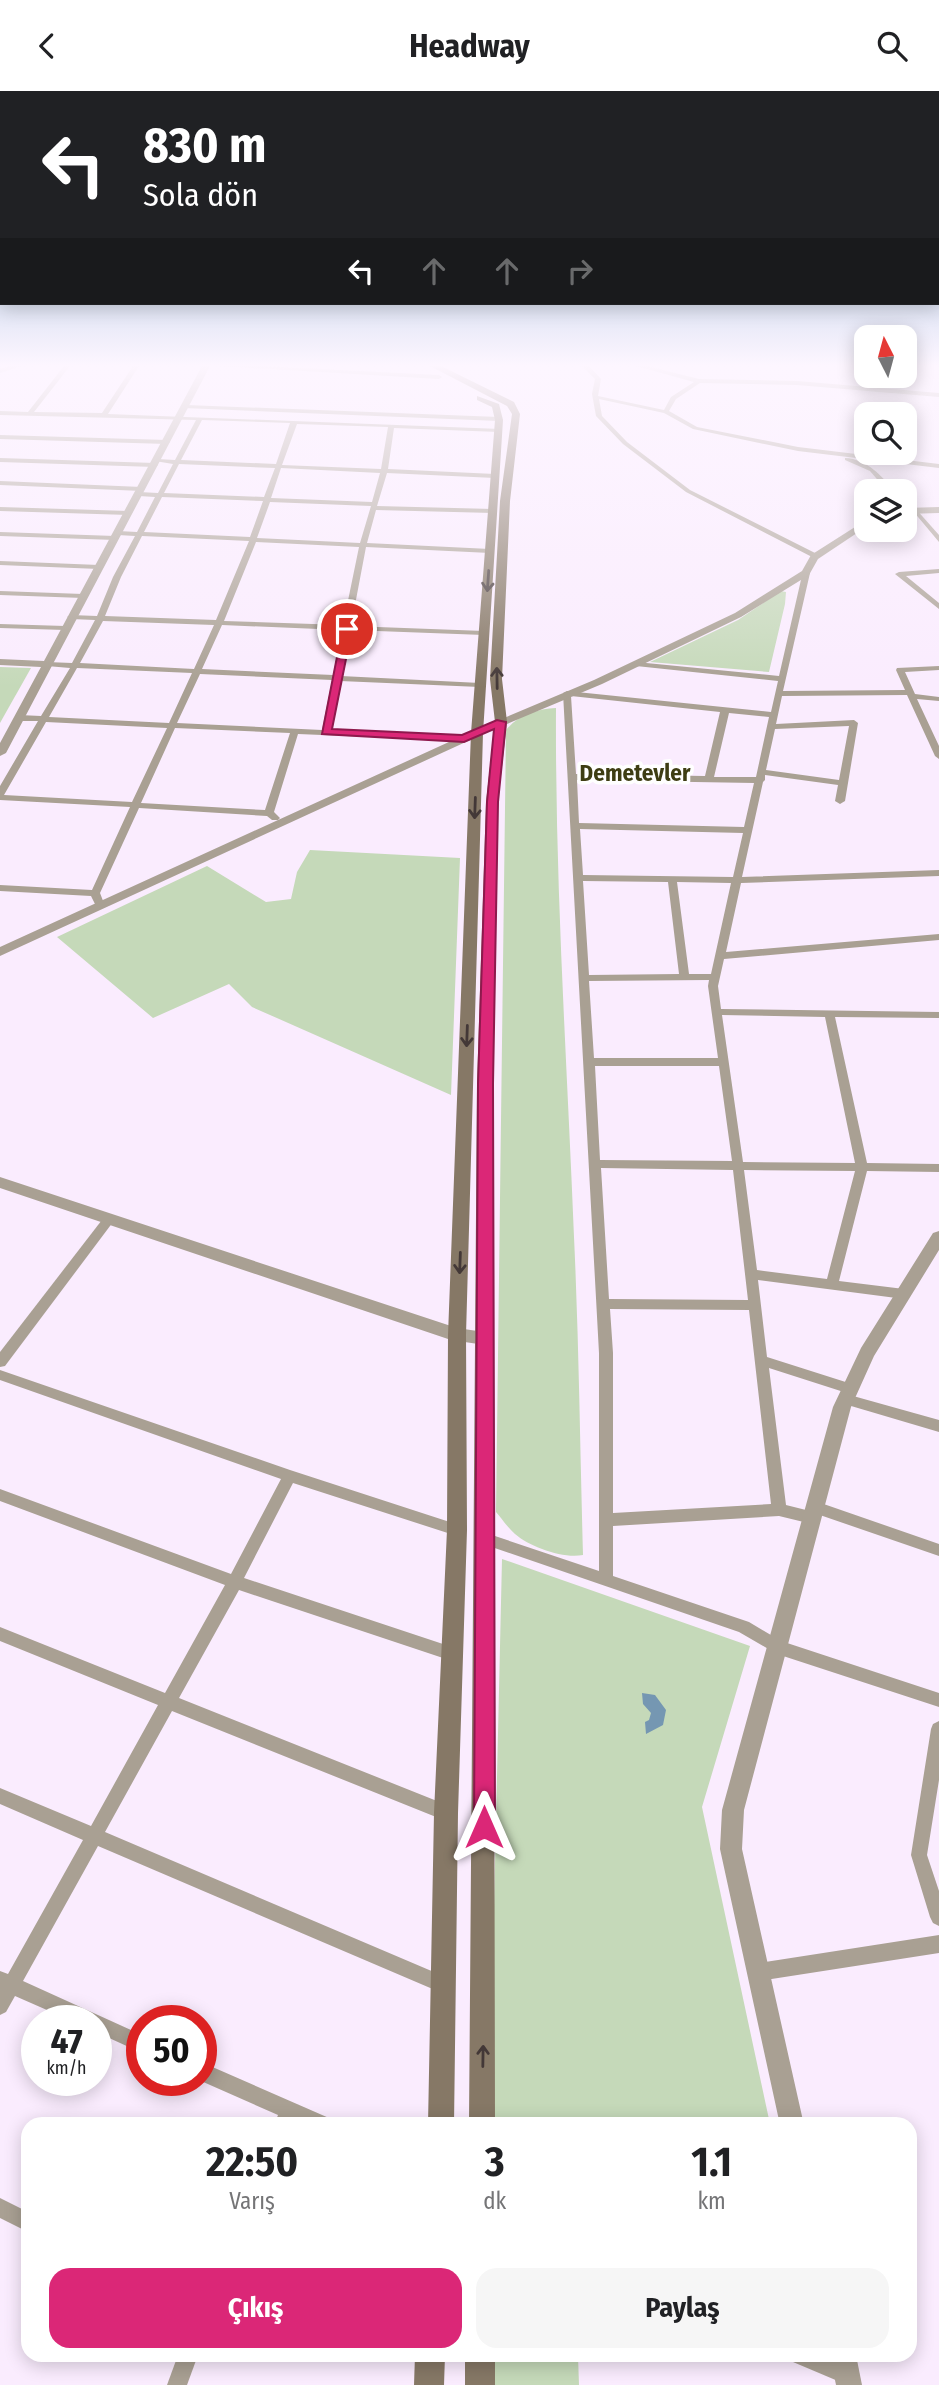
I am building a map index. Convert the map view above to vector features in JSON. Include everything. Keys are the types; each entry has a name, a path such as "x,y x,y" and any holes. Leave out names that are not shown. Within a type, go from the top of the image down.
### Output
{"main road":[{"path":"482,2117 485,1084 492,802 501,722 496,679 508,473"},
{"path":"440,2117 446,1813 457,1530 457,1335 470,736 481,685 495,476"},
{"path":"429,2385 430,2362"},
{"path":"480,2362 480,2385"}],"street":[{"path":"0,753 65,628 151,473"},
{"path":"171,473 117,577 100,618 0,795 270,813 280,823"},
{"path":"100,906 95,893 219,623 277,473"},
{"path":"326,732 363,545 383,473"},
{"path":"430,473 495,476"},
{"path":"665,473 688,491 816,556"},
{"path":"0,483 141,491 160,495 493,511"},
{"path":"0,509 129,513"},
{"path":"917,511 939,510"},
{"path":"917,518 939,540"},
{"path":"567,693 586,678 731,610 854,531"},
{"path":"0,534 138,534 490,551"},
{"path":"779,1510 738,1166 713,986 806,573 816,556"},
{"path":"0,563 97,571 117,577"},
{"path":"939,571 899,573 939,607"},
{"path":"0,952 470,736 636,664 738,615 806,573"},
{"path":"0,593 83,596"},
{"path":"71,617 484,633"},
{"path":"0,625 65,628"},
{"path":"0,662 481,685"},
{"path":"636,664 783,679"},
{"path":"939,668 900,670 939,756"},
{"path":"567,693 775,715"},
{"path":"567,693 604,1304 606,1580"},
{"path":"779,694 911,694 939,699"},
{"path":"709,779 725,710"},
{"path":"19,718 470,736"},
{"path":"772,727 854,723 841,801"},
{"path":"270,813 295,730"},
{"path":"572,777 709,779 762,776 843,783"},
{"path":"575,826 749,830"},
{"path":"579,878 737,880 939,873"},
{"path":"672,879 684,976"},
{"path":"0,888 95,893"},
{"path":"720,957 939,937"},
{"path":"585,978 715,977"},
{"path":"717,1012 939,1015"},
{"path":"829,1013 862,1167 832,1285"},
{"path":"590,1062 724,1062"},
{"path":"597,1164 939,1168"},
{"path":"0,1182 457,1335 485,1338"},
{"path":"0,1362 109,1219"},
{"path":"790,2117 731,1849 733,1810 848,1394 867,1353 939,1237"},
{"path":"751,1274 904,1294"},
{"path":"604,1304 755,1305"},
{"path":"762,1361 939,1426"},
{"path":"0,1375 290,1476 457,1530"},
{"path":"0,2006 6,1982 95,1836 290,1476"},
{"path":"0,1495 235,1581 452,1654"},
{"path":"607,1520 779,1510 814,1513 939,1550"},
{"path":"483,1538 744,1627 777,1647 939,1700"},
{"path":"0,1634 446,1813"},
{"path":"939,1729 919,1855 939,1917"},
{"path":"0,1795 442,1984"},
{"path":"758,1972 939,1944"},
{"path":"6,1982 57,2005"},
{"path":"217,2080 286,2117"},
{"path":"0,2208 21,2218"},
{"path":"177,2385 185,2362"},
{"path":"819,2362 847,2372"}],"green space":[{"path":"781,591 786,592 785,604 769,672 650,662 738,620"},
{"path":"0,667 31,668 0,723"},
{"path":"556,708 559,907 576,1277 583,1555 575,1556 547,1551 521,1539 496,1512 506,730 516,720 528,714"},
{"path":"310,850 460,858 451,1095 252,1007 229,984 153,1018 57,937 207,866 266,902 291,899 297,872"},
{"path":"502,1559 750,1646 702,1807 768,2117 489,2117"},
{"path":"485,2362 578,2362 579,2385 485,2385"}],"water":[{"path":"642,1693 655,1695 666,1710 663,1725 646,1734 645,1722 649,1720 651,1713 643,1704"}],"district":[{"name":"Demetevler","path":"635,773"}],"route":[{"path":"347,629 326,732 464,739 501,722 492,802 485,1084 484,1827"}]}
